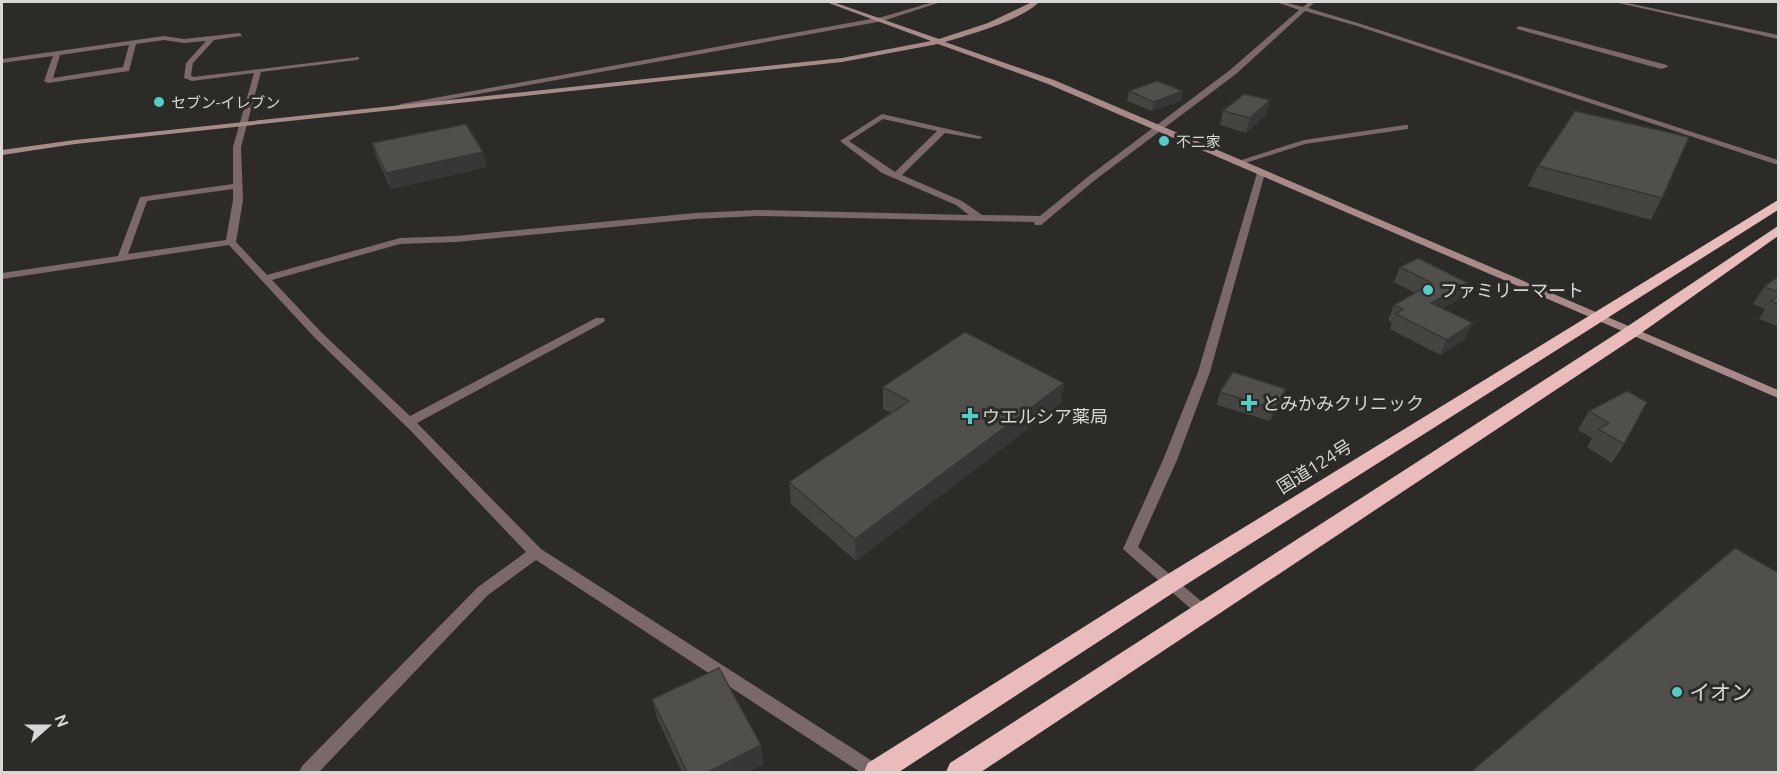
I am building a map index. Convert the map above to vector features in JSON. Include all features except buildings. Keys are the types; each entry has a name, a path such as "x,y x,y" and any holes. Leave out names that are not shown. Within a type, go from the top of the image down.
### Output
{"highway":[{"name":"国道124号","path":"875,772 1171,583 1779,204"},
{"path":"959,772 1631,332 1779,230"}],"street":[{"path":"829,2 883,19 1051,82 1779,394"},
{"path":"401,106 883,19 938,2"},
{"path":"2,153 401,106 842,60 943,41 1012,17 1036,2"},
{"path":"1279,2 1304,8 1779,164"},
{"path":"1034,226 1233,72 1312,2"},
{"path":"1617,2 1779,37"},
{"path":"1519,28 1664,66"},
{"path":"2,61 165,38 172,41 239,35"},
{"path":"213,37 190,63 187,76 192,79 357,58"},
{"path":"57,53 48,81 126,69 133,42"},
{"path":"258,71 242,124 236,159 237,186 231,242 264,279 536,552 875,772"},
{"path":"980,137 882,116 844,141 885,171 959,203 980,218"},
{"path":"1236,163 1304,142 1405,127"},
{"path":"897,176 943,130"},
{"path":"1204,612 1130,549 1170,460 1204,372 1261,173"},
{"path":"122,258 143,199 237,186"},
{"path":"264,279 400,241 456,239 695,216 756,213 1042,219"},
{"path":"2,276 231,242"},
{"path":"409,422 600,320"},
{"path":"308,772 483,591 536,552"}],"place":[{"name":"セブン-イレブン","path":"159,102"},
{"name":"不二家","path":"1164,141"},
{"name":"ファミリーマート","path":"1428,290"},
{"name":"とみかみクリニック","path":"1249,403"},
{"name":"ウエルシア薬局","path":"970,416"},
{"name":"イオン","path":"1677,692"}]}
